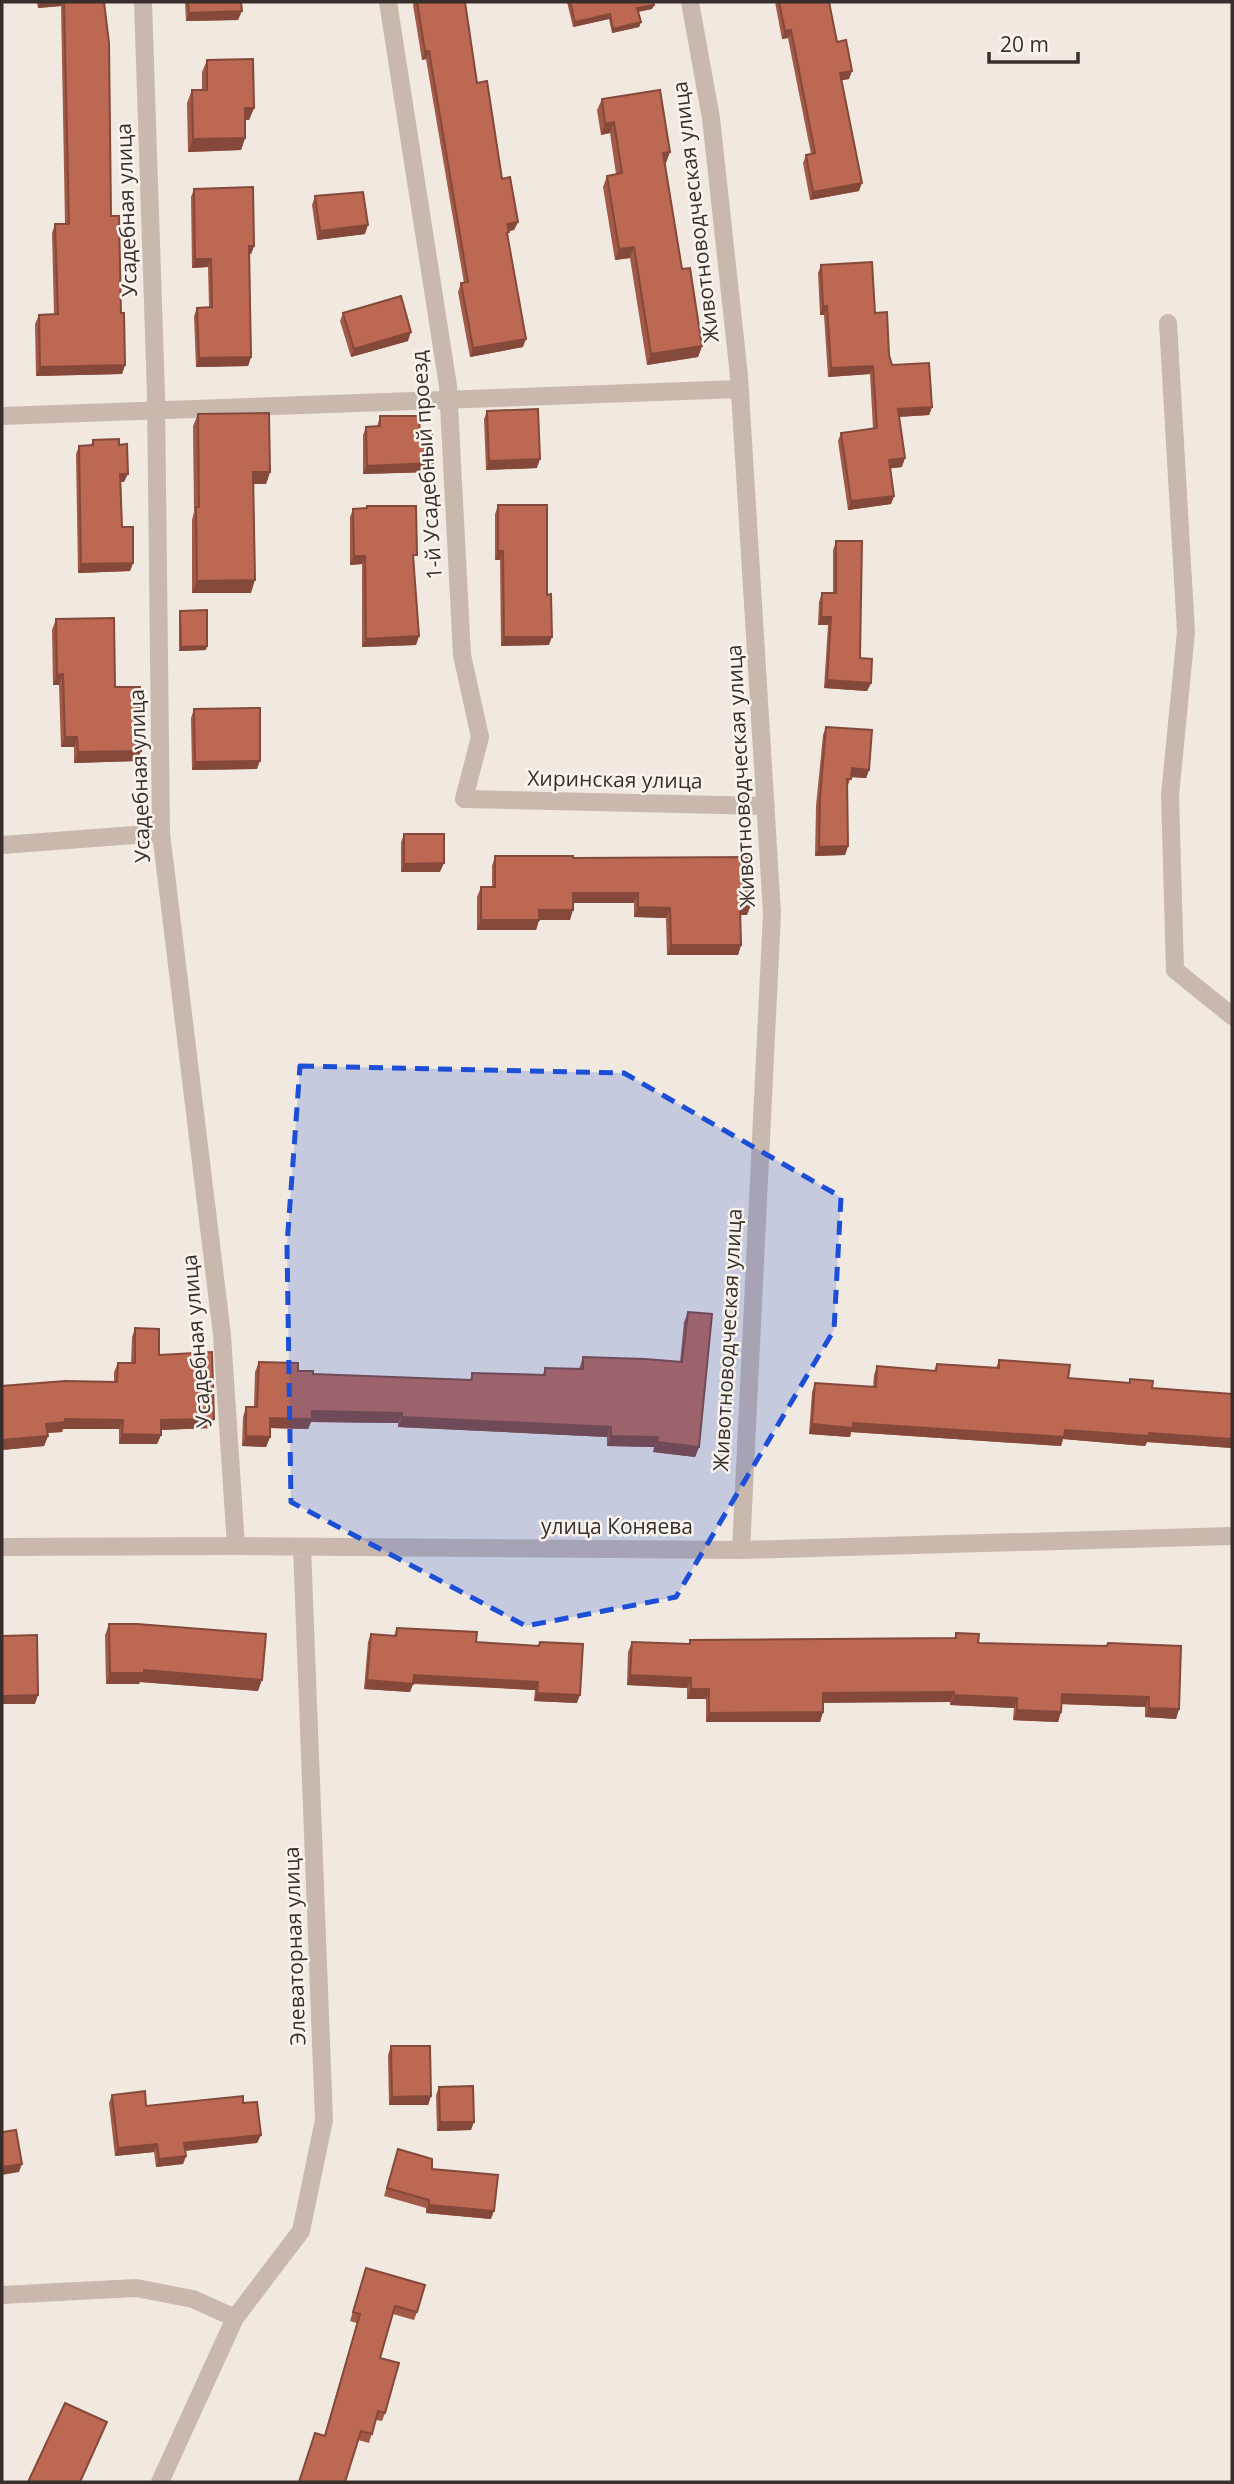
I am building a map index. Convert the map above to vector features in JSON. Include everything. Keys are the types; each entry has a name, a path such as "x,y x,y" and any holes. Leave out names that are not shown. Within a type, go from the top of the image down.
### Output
{"street":[{"name":"Усадебная улица","path":"143,2 156,409 161,833 222,1335 236,1546"},
{"name":"1-й Усадебный проезд","path":"388,2 449,401 462,655 480,737 464,799"},
{"name":"Животноводческая улица","path":"690,2 710,118 740,388 772,913 741,1550"},
{"path":"1168,323 1186,632 1170,794 1175,970 1232,1016"},
{"path":"2,416 740,388"},
{"name":"Хиринская улица","path":"464,799 766,806"},
{"path":"2,845 161,833"},
{"name":"улица Коняева","path":"2,1547 741,1550 1232,1536"},
{"name":"Элеваторная улица","path":"160,2482 235,2318 301,2231 324,2120 302,1547"},
{"path":"2,2295 136,2288 193,2300 235,2318"}],"highlighted area":[{"path":"300,1066 624,1073 841,1197 834,1330 676,1597 526,1626 291,1502 287,1245"}],"building":[{"path":"64,2 104,2 109,43 111,216 119,216 125,365 40,367 39,315 58,314 55,224 69,224"},
{"path":"188,2 241,2 242,11 189,13"},
{"path":"417,2 465,2 477,83 487,81 502,179 510,177 518,222 507,224 507,233 526,339 473,348 461,283 468,282 429,51 425,51"},
{"path":"570,2 653,2 654,5 637,8 641,22 613,29 610,14 575,22"},
{"path":"779,2 829,2 837,42 846,40 852,71 840,73 862,183 813,192 806,155 815,153 791,30 785,31"},
{"path":"253,59 254,108 245,108 245,138 193,139 192,90 207,90 207,60"},
{"path":"660,90 670,152 663,153 682,269 690,268 702,346 651,354 634,247 619,249 607,176 622,173 614,122 605,124 602,99"},
{"path":"253,187 254,246 249,246 251,357 199,358 197,308 212,307 211,259 195,259 194,189"},
{"path":"363,192 368,225 320,231 315,196"},
{"path":"872,262 875,313 887,312 892,365 929,363 932,407 898,409 905,458 889,460 894,496 851,501 841,433 877,428 873,366 831,368 821,265"},
{"path":"401,296 411,332 354,349 343,313"},
{"path":"538,409 540,459 489,461 487,411"},
{"path":"269,413 270,472 253,472 255,580 197,581 198,414"},
{"path":"380,416 419,416 420,436 432,435 433,463 367,466 366,427 380,426"},
{"path":"119,439 119,445 127,444 128,474 120,474 122,527 133,527 133,563 81,564 79,446 93,445 93,440"},
{"path":"498,505 547,505 547,595 551,594 552,637 504,637 503,551 498,551"},
{"path":"367,506 416,506 417,555 413,555 419,636 366,639 365,556 354,556 353,509"},
{"path":"836,541 862,541 860,658 872,659 871,683 827,680 831,617 821,617 822,593 836,593"},
{"path":"207,610 207,646 181,647 180,611"},
{"path":"114,618 115,687 140,687 141,751 78,752 77,737 65,737 63,674 57,675 56,619"},
{"path":"260,708 260,761 195,762 194,709"},
{"path":"826,727 872,730 869,770 852,768 851,779 847,779 848,846 819,847"},
{"path":"404,834 444,834 444,863 404,864"},
{"path":"495,856 751,857 751,905 740,905 741,945 671,945 670,908 638,907 638,893 573,893 573,910 539,910 539,920 481,920 481,887 495,887"},
{"path":"688,1312 712,1314 699,1447 657,1442 658,1437 611,1436 611,1427 402,1417 402,1413 312,1411 312,1419 270,1418 270,1437 246,1436 246,1407 257,1407 259,1362 298,1363 298,1371 313,1371 313,1374 472,1380 472,1373 545,1375 545,1368 583,1369 583,1357 682,1362"},
{"path":"135,1328 159,1329 159,1355 212,1352 214,1419 161,1420 161,1435 122,1434 123,1420 65,1419 65,1422 46,1424 48,1436 2,1440 2,1386 65,1381 117,1382 118,1363 135,1363"},
{"path":"999,1360 1070,1365 1068,1378 1130,1383 1130,1379 1153,1381 1152,1388 1232,1394 1232,1439 1065,1430 1064,1437 853,1423 853,1428 812,1424 815,1383 876,1387 877,1366 936,1371 937,1364 999,1368"},
{"path":"109,1624 266,1634 262,1680 144,1670 144,1673 110,1673"},
{"path":"397,1628 477,1632 476,1642 539,1646 540,1642 583,1644 580,1695 537,1693 538,1682 414,1675 413,1684 367,1680 371,1634 396,1636"},
{"path":"956,1633 979,1634 978,1643 1181,1646 1179,1709 1149,1708 1149,1697 1062,1694 1061,1712 1017,1710 1017,1698 954,1695 954,1692 823,1693 823,1712 709,1713 709,1689 691,1689 691,1678 630,1675 632,1642 690,1644 690,1640 956,1638"},
{"path":"37,1635 38,1695 2,1696 2,1636"},
{"path":"391,2046 430,2046 431,2096 392,2097"},
{"path":"473,2086 474,2122 440,2122 439,2087"},
{"path":"145,2091 146,2106 243,2096 243,2103 257,2102 261,2135 184,2143 186,2156 159,2159 157,2144 118,2148 112,2095"},
{"path":"16,2130 22,2164 2,2167 2,2132"},
{"path":"398,2149 432,2159 432,2169 498,2175 494,2211 429,2205 429,2200 387,2188"},
{"path":"366,2268 425,2285 417,2312 395,2306 380,2358 399,2363 385,2413 378,2411 372,2434 361,2431 345,2482 299,2482 315,2433 325,2436 360,2314 353,2312"},
{"path":"65,2403 107,2422 80,2482 28,2482"}]}
